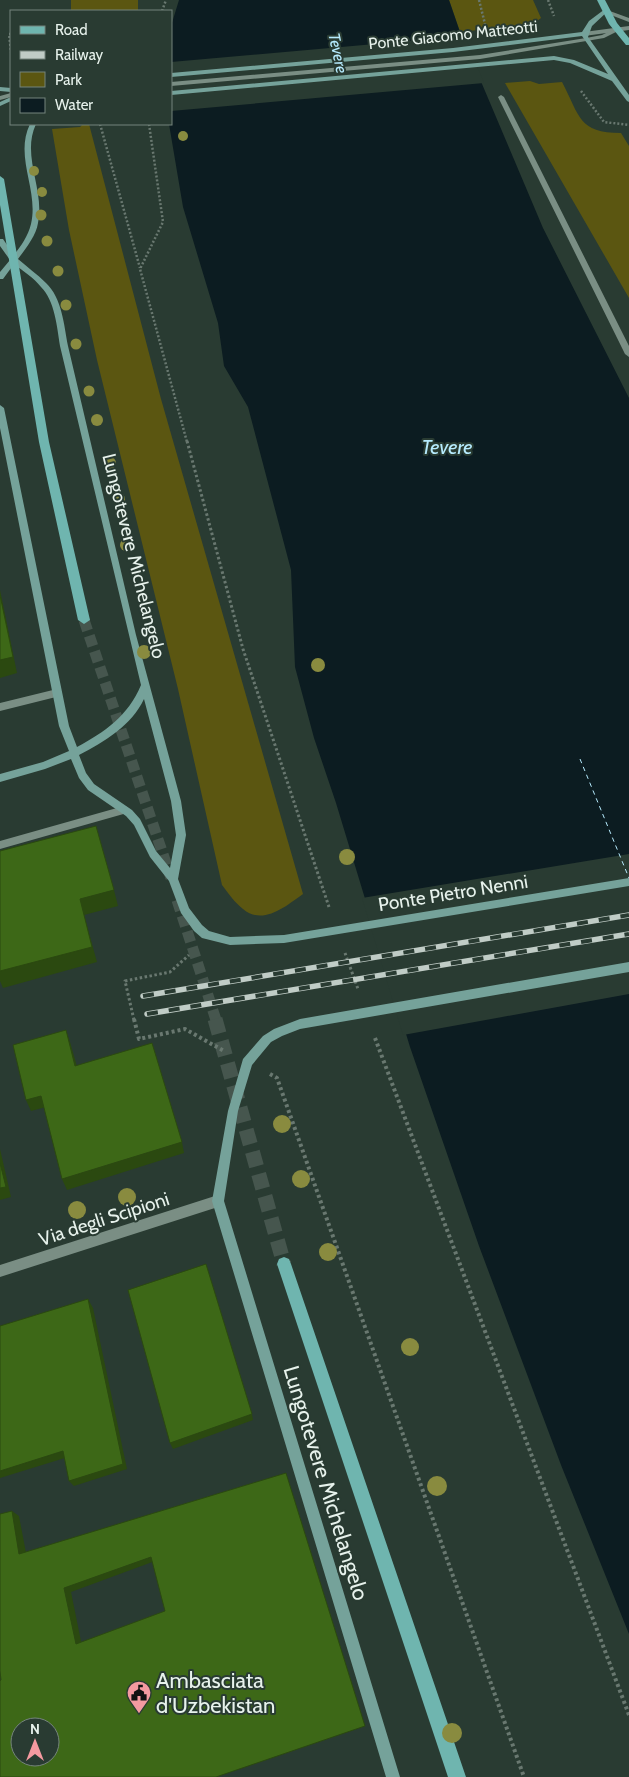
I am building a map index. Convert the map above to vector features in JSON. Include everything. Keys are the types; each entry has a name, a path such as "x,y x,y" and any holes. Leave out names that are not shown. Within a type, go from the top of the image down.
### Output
{"main road":[{"path":"601,0 605,11 629,43"},
{"path":"0,179 44,442 84,620"},
{"name":"Lungotevere Michelangelo","path":"284,1264 457,1777"}],"street":[{"path":"585,37 589,25 605,11 629,20"},
{"path":"172,84 480,57 535,49 585,37 604,36 618,29 629,28"},
{"path":"585,37 629,100"},
{"name":"Ponte Giacomo Matteotti","path":"172,75 585,37"},
{"name":"Ponte Giacomo Matteotti","path":"172,93 540,58 559,58 572,61 613,79"},
{"path":"501,97 629,354"},
{"path":"0,277 32,232 36,217 26,136 32,125"},
{"name":"Lungotevere Michelangelo","path":"0,241 12,259 44,285 55,303 129,625 180,821 181,835 173,879"},
{"path":"0,408 57,693 74,755 82,775 91,787 124,810 137,822 153,854 173,879"},
{"path":"0,778 74,755 128,717 138,703 145,686"},
{"path":"0,707 57,693"},
{"path":"0,845 124,810"},
{"name":"Ponte Pietro Nenni","path":"173,879 190,919 206,935 217,939 242,942 284,939 629,882"},
{"path":"218,1201 233,1111 247,1063 267,1040 278,1032 300,1024 629,967"},
{"name":"Lungotevere Michelangelo","path":"218,1201 227,1238 393,1777"},
{"name":"Via degli Scipioni","path":"0,1271 218,1201"}],"path":[{"path":"479,0 486,30"},
{"path":"578,88 604,122 629,125"},
{"path":"100,125 140,269"},
{"path":"170,972 125,981 139,1040 185,1029 276,1078 524,1777"}],"green space":[{"path":"71,0 138,0 138,10 71,10"},
{"path":"449,0 533,0 541,18 533,24 460,32"},
{"path":"530,81 539,84 562,82 577,113 588,126 596,130 621,133 629,146 629,298 505,83"},
{"path":"82,125 89,125 161,399 303,894 282,909 266,915 258,916 243,909 234,901 222,885 178,689 97,360 69,230 52,129 80,127"}],"water":[{"name":"Tevere","path":"179,0 449,0 460,32 543,228 629,398 629,1634 561,1465 479,1246 410,1047 336,803 314,738 295,667 291,570 248,407 224,366 218,323 183,207 169,125 172,125 172,23"}],"pier":[{"path":"465,36 484,83 172,111 172,62"},
{"path":"629,854 629,994 403,1035 362,898"}],"building":[{"path":"0,595 13,657 0,660"},
{"path":"96,826 114,890 80,899 92,947 0,971 0,851"},
{"path":"66,1030 75,1066 152,1043 182,1142 62,1179 41,1096 26,1100 13,1045"},
{"path":"0,1163 6,1187 0,1188"},
{"path":"206,1264 252,1414 170,1443 128,1290"},
{"path":"88,1299 123,1464 69,1481 63,1451 0,1471 0,1326"},
{"path":"286,1473 365,1726 216,1777 0,1777 0,1514 12,1511 19,1554","holes":["151,1557 165,1611 76,1644 64,1588"]}],"ferry route":[{"path":"580,759 629,878"}],"tunnel":[{"path":"84,620 171,878"},
{"path":"177,900 216,1020"},
{"path":"215,1019 284,1264"}],"railway":[{"path":"143,996 629,915"},
{"path":"147,1014 629,934"}],"place":[{"name":"Ambasciata d'Uzbekistan","path":"139,1714"}]}
